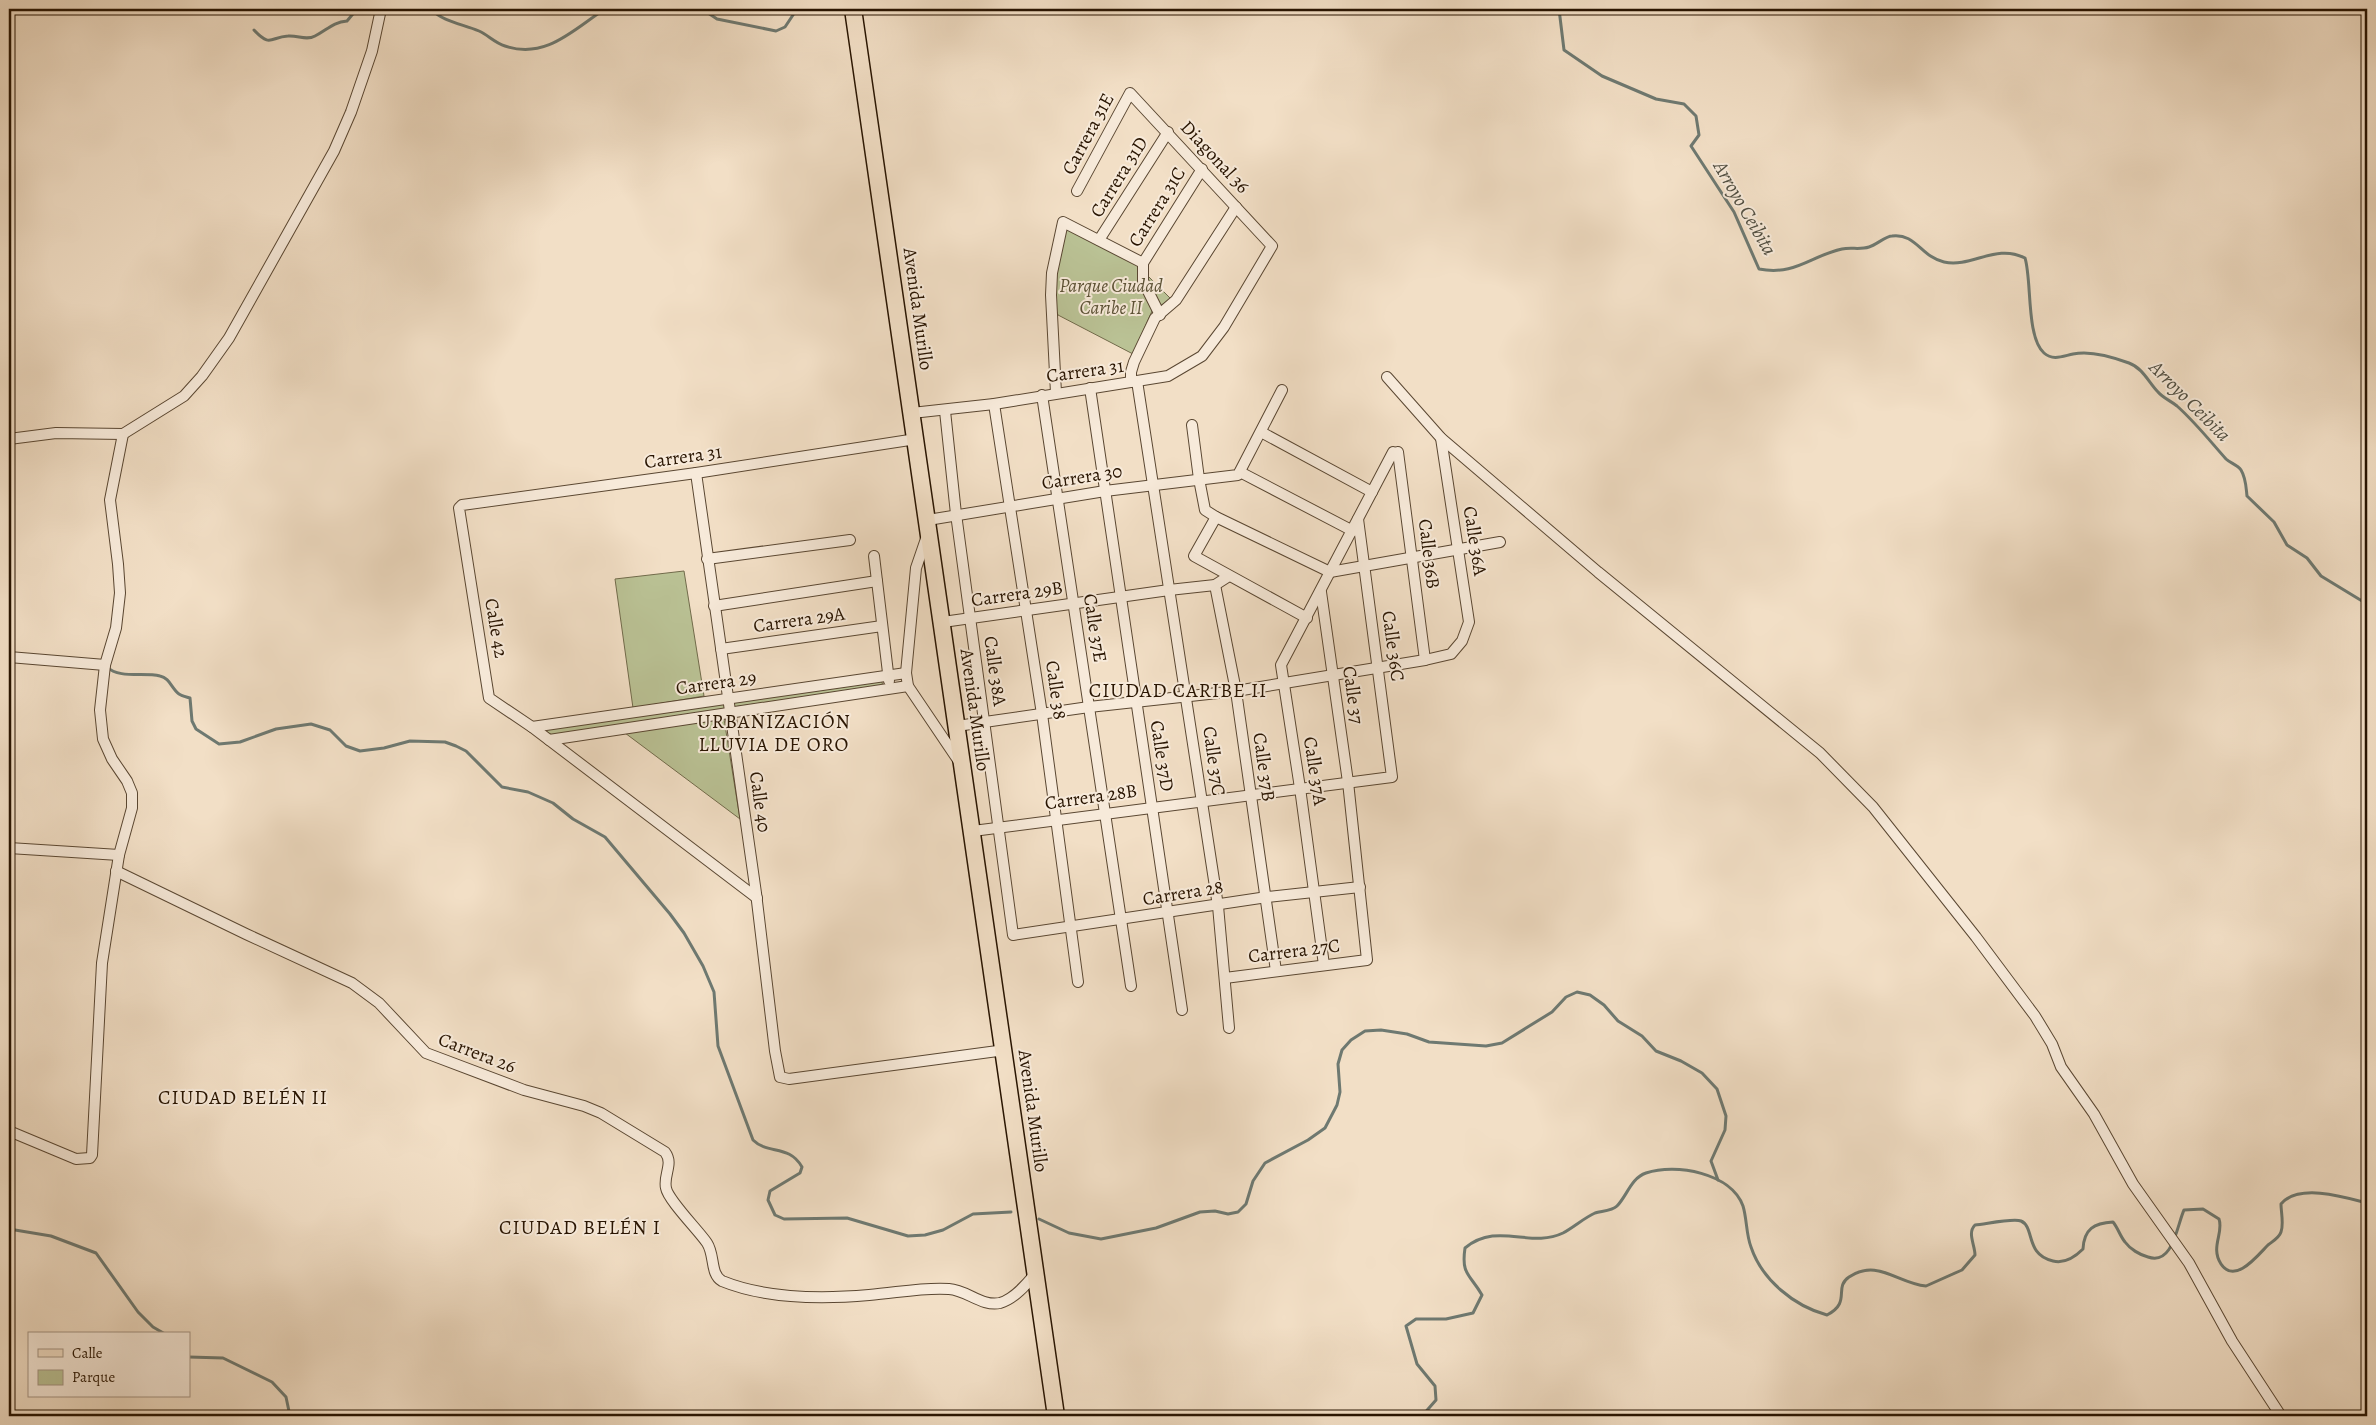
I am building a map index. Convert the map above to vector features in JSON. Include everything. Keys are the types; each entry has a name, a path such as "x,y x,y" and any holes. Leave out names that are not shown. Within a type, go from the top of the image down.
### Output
{"main road":[{"name":"Avenida Murillo","path":"853,9 929,523 1056,1416"}],"street":[{"path":"9,439 56,433 123,434 184,396 202,376 229,338 334,151 352,112 372,51 381,9"},
{"name":"Diagonal 36","path":"1130,93 1272,246"},
{"name":"Carrera 31E","path":"1077,192 1130,93"},
{"name":"Carrera 31D","path":"1100,240 1168,132"},
{"name":"Carrera 31C","path":"1142,263 1202,169"},
{"path":"1134,382 1131,372 1134,362 1155,318 1176,300 1236,206"},
{"path":"1056,393 1051,300 1052,273 1063,222 1142,263 1143,281 1160,315"},
{"name":"Carrera 31","path":"912,413 945,411 994,404 1168,376 1202,356 1218,336 1272,246"},
{"path":"1388,377 1441,438 1591,566 1820,753 1873,807 1970,929 2035,1016 2052,1044 2061,1067 2094,1114 2133,1184 2189,1263 2232,1341 2281,1416"},
{"name":"Calle 37C","path":"1134,382 1153,484 1218,906 1229,1028"},
{"name":"Calle 37D","path":"1090,388 1182,1010"},
{"path":"1282,390 1240,472 1352,531"},
{"name":"Calle 37E","path":"1042,395 1131,986"},
{"name":"Calle 38","path":"994,404 1027,610 1078,982"},
{"name":"Calle 38A","path":"945,411 956,514 1013,935"},
{"path":"1192,424 1205,510 1330,572 1412,556 1500,542"},
{"path":"1261,432 1372,492 1321,592"},
{"path":"9,1131 76,1159 90,1158 92,1155 102,962 119,855 132,808 132,793 128,781 112,759 103,739 100,710 105,665 116,628 120,594 110,500 123,434"},
{"name":"Calle 36A","path":"1425,660 1451,654 1458,647 1468,630 1469,622 1441,438"},
{"name":"Carrera 31","path":"459,513 462,506 696,473 916,439"},
{"name":"Calle 36B","path":"1372,492 1395,452 1412,556 1425,660"},
{"name":"Carrera 30","path":"929,523 956,514 1153,484 1234,476 1240,472"},
{"name":"Calle 40","path":"696,473 757,898 775,1051 780,1077 789,1079 1005,1050"},
{"name":"Calle 42","path":"459,513 490,698 532,727 757,898"},
{"path":"1216,517 1194,556 1307,618"},
{"name":"Calle 36C","path":"1358,519 1392,778"},
{"path":"929,523 916,568 906,673 908,686 963,768"},
{"path":"707,560 850,540"},
{"path":"874,556 891,689"},
{"path":"1215,585 1229,576"},
{"path":"714,606 877,581"},
{"name":"Carrera 29B","path":"943,622 1121,596 1215,585"},
{"name":"Calle 37B","path":"1215,585 1236,691 1250,796 1267,897 1276,971"},
{"name":"Calle 37A","path":"1321,592 1281,665 1324,965"},
{"name":"Calle 37","path":"1321,592 1348,782 1367,960"},
{"name":"Carrera 29A","path":"721,649 882,626"},
{"path":"9,657 105,665"},
{"path":"957,726 1089,707 1236,691 1333,677 1425,660"},
{"name":"Carrera 29","path":"532,727 906,673"},
{"name":"Carrera 29","path":"549,740 908,686"},
{"name":"Carrera 28B","path":"973,831 1152,806 1392,778"},
{"path":"9,848 119,855"},
{"name":"Carrera 26","path":"116,871 352,983 378,1003 426,1053 524,1090 584,1106 601,1113 665,1152 670,1161 666,1180 668,1194 710,1247 714,1272 719,1280 729,1284 779,1294 821,1296 868,1296 951,1289 991,1304 1006,1300 1025,1286 1035,1274"},
{"name":"Carrera 28","path":"1013,935 1071,928 1267,897 1360,887"},
{"name":"Carrera 27C","path":"1225,978 1367,960"}],"green space":[{"name":"Parque Ciudad Caribe II","path":"1066,229 1136,264 1171,299 1152,311 1133,354 1058,315 1052,302 1055,276"},
{"path":"684,571 704,696 633,708 615,579"},
{"path":"881,679 883,686 733,707 732,701"},
{"path":"724,702 725,710 552,735 544,730"},
{"path":"724,719 740,819 625,733"}],"waterway":[{"name":"Arroyo Ceibita","path":"254,30 267,40 288,36 312,37 334,25 347,21 357,9"},
{"name":"Arroyo Ceibita","path":"431,9 441,17 479,31 501,45 520,49 534,49 559,40 605,9"},
{"name":"Arroyo Ceibita","path":"702,9 717,19 776,31 785,27 797,9"},
{"name":"Arroyo Ceibita","path":"1559,9 1564,50 1602,76 1656,99 1684,104 1696,116 1699,135 1691,146 1734,212 1759,269 1783,270 1793,268 1831,252 1849,248 1869,247 1892,236 1907,238 1936,259 1944,262 1964,262 2004,253 2025,258 2034,334 2038,345 2044,353 2051,357 2062,357 2080,353 2109,356 2138,368 2160,394 2184,412 2226,459 2240,468 2245,479 2247,496 2274,522 2287,545 2307,558 2321,576 2367,604"},
{"path":"107,667 118,673 154,675 166,679 176,692 190,698 192,721 196,729 219,744 240,742 276,729 311,724 330,730 346,746 360,751 384,748 410,741 445,742 466,751 502,787 528,792 553,803 573,819 605,837 670,914 684,933 703,966 714,992 718,1046 753,1140 759,1145 791,1155 802,1167 800,1173 770,1191 768,1200 775,1215 784,1219 847,1218 908,1236 925,1235 943,1230 973,1214 1011,1212"},
{"path":"1039,1219 1069,1233 1101,1239 1156,1228 1200,1212 1215,1211 1228,1214 1238,1212 1246,1204 1253,1181 1265,1163 1308,1140 1325,1128 1337,1105 1340,1092 1338,1064 1342,1050 1351,1040 1365,1031 1381,1030 1407,1034 1429,1042 1486,1046 1502,1043 1552,1012 1566,997 1577,992 1590,995 1604,1005 1618,1021 1642,1036 1656,1051 1681,1061 1702,1073 1717,1089 1726,1116 1725,1130 1711,1161 1718,1180"},
{"path":"1422,1416 1436,1400 1435,1386 1417,1364 1406,1326 1416,1319 1446,1319 1473,1313 1482,1295 1465,1269 1465,1248 1477,1240 1490,1237 1538,1238 1551,1237 1563,1233 1595,1213 1615,1208 1641,1175 1658,1170 1687,1170 1701,1173 1715,1178 1727,1186 1737,1195 1743,1206 1749,1242 1756,1259 1771,1281 1791,1298 1815,1311 1827,1315 1839,1305 1844,1281 1859,1272 1878,1271 1926,1286 1962,1270 1975,1255 1971,1235 1975,1225 2021,1221 2028,1229 2038,1253 2044,1258 2062,1262 2077,1255 2083,1249 2085,1236 2091,1228 2113,1222 2123,1240 2130,1247 2142,1255 2156,1258 2163,1256 2169,1250 2184,1210 2203,1209 2219,1219 2218,1258 2227,1270 2233,1271 2246,1266 2279,1236 2282,1225 2281,1204 2289,1198 2299,1194 2322,1193 2367,1203"},
{"path":"9,1229 51,1236 96,1253 138,1312 153,1327 162,1332"},
{"path":"190,1357 223,1358 272,1382 286,1397 290,1416"}],"district":[{"name":"CIUDAD CARIBE II","path":"1178,690"},
{"name":"URBANIZACIÓN LLUVIA DE ORO","path":"774,732"},
{"name":"CIUDAD BELÉN II","path":"243,1097"},
{"name":"CIUDAD BELÉN I","path":"580,1227"}]}
